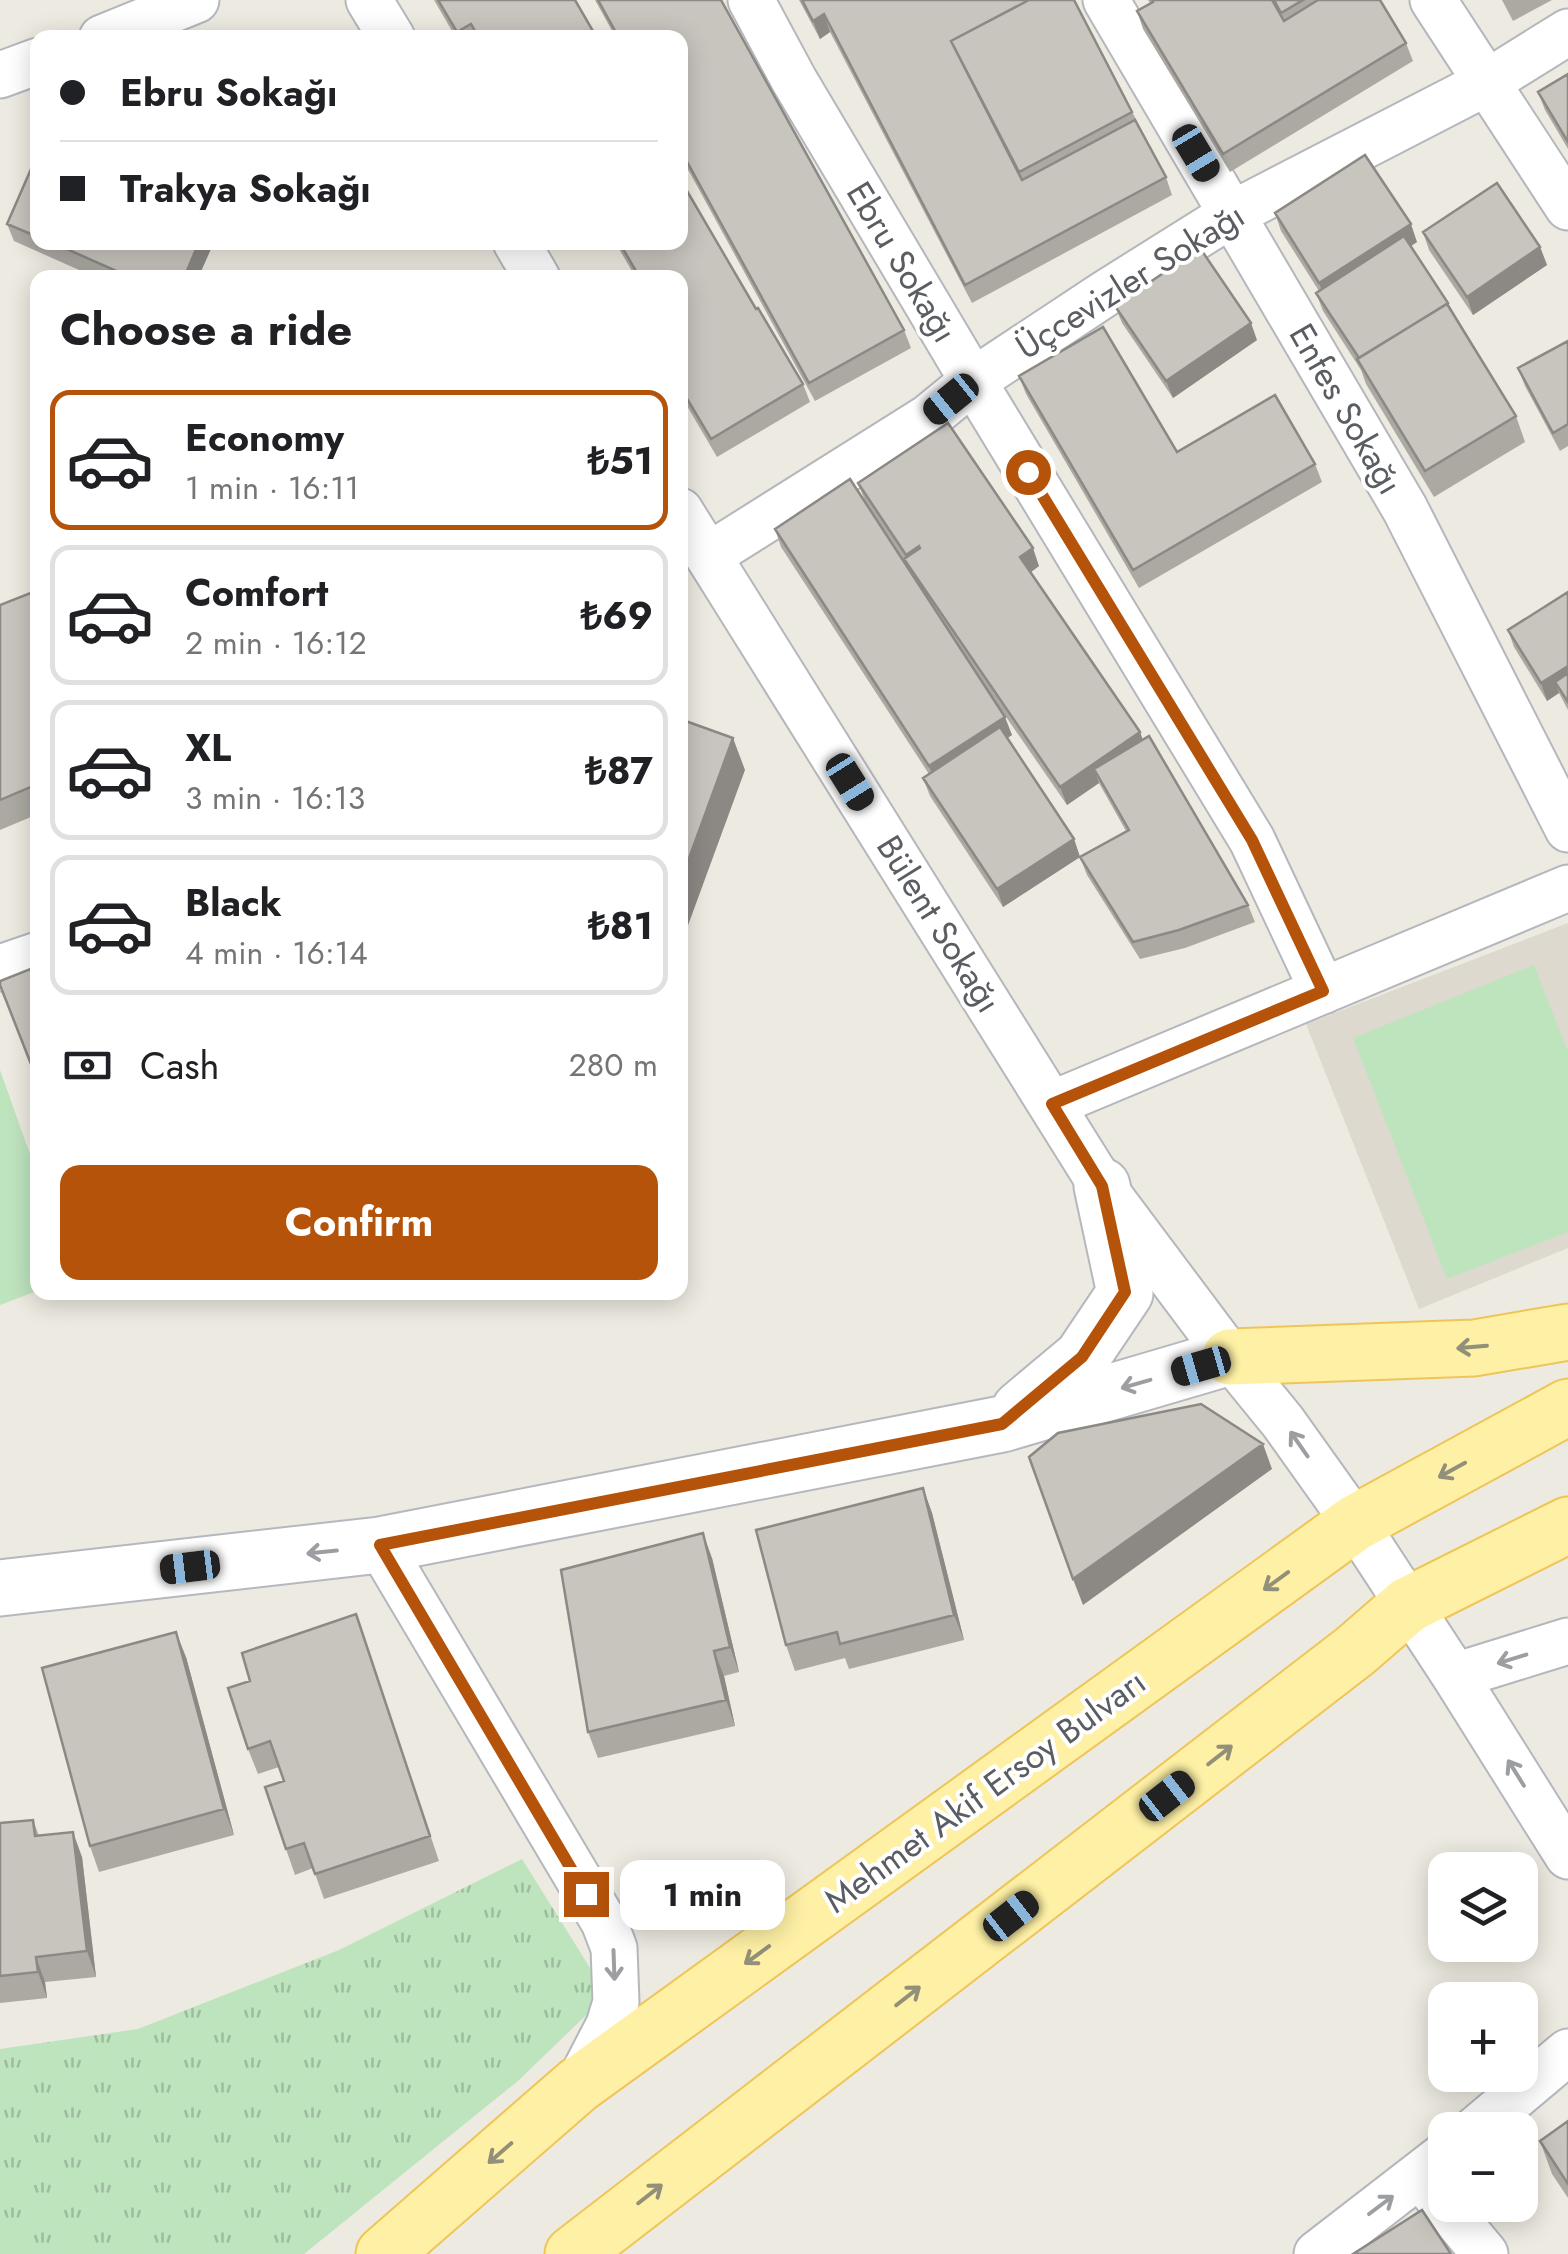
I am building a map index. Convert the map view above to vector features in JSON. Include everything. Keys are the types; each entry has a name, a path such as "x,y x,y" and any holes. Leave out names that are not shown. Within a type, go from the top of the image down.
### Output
{"main road":[{"path":"1230,1357 1474,1348 1568,1332"},
{"name":"Mehmet Akif Ersoy Bulvarı","path":"384,2254 578,2085 1355,1524 1568,1406"},
{"path":"573,2254 1355,1651 1408,1605 1568,1525"}],"street":[{"path":"127,20 196,0"},
{"path":"369,0 387,30"},
{"name":"Ebru Sokağı","path":"751,0 794,80 973,382 1252,840 1323,991"},
{"name":"Enfes Sokağı","path":"1106,0 1405,509 1568,829"},
{"path":"1433,0 1568,208"},
{"name":"Üçcevizler Sokağı","path":"708,556 930,417 973,382 1232,214 1486,83 1568,32"},
{"path":"0,76 30,65"},
{"name":"Bülent Sokağı","path":"688,524 1102,1186 1230,1357 1284,1422 1355,1524 1568,1856"},
{"path":"1052,1104 1568,888"},
{"path":"0,968 30,958"},
{"path":"1002,1424 1082,1357 1125,1292 1102,1186"},
{"path":"0,1588 380,1545 1002,1424 1230,1357"},
{"path":"380,1545 604,1922 614,1948 616,2002 609,2025 578,2085"},
{"path":"1456,1676 1568,1641"},
{"path":"1496,2112 1568,2052"},
{"path":"1317,2254 1428,2169"},
{"path":"1466,2222 1485,2254"}],"shaded area":[{"path":"1568,923 1568,1248 1419,1309 1306,1024"}],"green space":[{"path":"1534,965 1568,1052 1568,1232 1447,1279 1353,1038"},
{"path":"0,1070 30,1154 30,1294 0,1305"},
{"path":"522,1859 607,1995 519,2080 304,2254 0,2254 0,2049 138,2029 339,1950"}],"building":[{"path":"438,0 575,0 592,30 474,30 471,24 456,30"},
{"path":"598,0 721,0 904,330 809,383 688,164 688,30 615,30"},
{"path":"802,0 1029,0 951,41 1022,180 1135,120 1166,177 965,285 824,14 813,21"},
{"path":"1029,0 1074,0 1132,112 1019,172 951,41"},
{"path":"1152,0 1272,0 1284,21 1318,0 1380,0 1406,43 1223,154 1137,11"},
{"path":"1274,0 1303,0 1281,13"},
{"path":"1568,74 1568,142 1538,92"},
{"path":"1365,155 1411,224 1319,283 1275,213"},
{"path":"30,171 30,234 7,224"},
{"path":"1497,183 1540,247 1467,297 1423,232"},
{"path":"688,193 803,384 711,439 688,400 688,270 635,270 624,250 688,250"},
{"path":"1404,236 1448,303 1359,358 1316,293"},
{"path":"1200,248 1251,323 1166,381 1115,306"},
{"path":"69,250 196,250 187,270 114,270"},
{"path":"1447,304 1516,416 1425,471 1357,359"},
{"path":"1103,327 1177,452 1275,395 1315,464 1133,570 1019,376"},
{"path":"1568,341 1568,424 1553,433 1518,368"},
{"path":"948,423 1033,548 1020,557 1140,732 1060,787 904,559 919,546 906,555 858,483"},
{"path":"850,479 1005,717 929,766 775,529"},
{"path":"1568,592 1568,666 1541,683 1508,630"},
{"path":"30,593 30,787 0,800 0,605"},
{"path":"1568,673 1568,702 1555,682"},
{"path":"688,722 733,738 688,861"},
{"path":"1000,727 1074,839 997,889 923,778"},
{"path":"1149,736 1248,905 1133,942 1080,857 1129,830 1094,769"},
{"path":"30,969 30,1062 0,985 0,981"},
{"path":"1201,1404 1263,1444 1073,1579 1029,1457 1058,1433"},
{"path":"923,1488 954,1615 840,1644 837,1632 786,1645 756,1530"},
{"path":"703,1533 730,1647 714,1651 726,1700 588,1732 561,1570"},
{"path":"356,1614 430,1836 315,1874 304,1843 286,1849 265,1787 284,1781 270,1741 248,1749 228,1688 250,1681 242,1653"},
{"path":"176,1632 224,1809 90,1846 42,1668"},
{"path":"33,1820 35,1836 73,1832 87,1951 36,1957 38,1972 0,1976 0,1823"},
{"path":"1568,2121 1568,2184 1540,2141"},
{"path":"1422,2210 1451,2254 1353,2254"}],"route":[{"path":"586,1894 380,1545 1002,1424 1082,1357 1125,1292 1102,1186 1052,1104 1323,991 1252,840 1028,472"}]}
